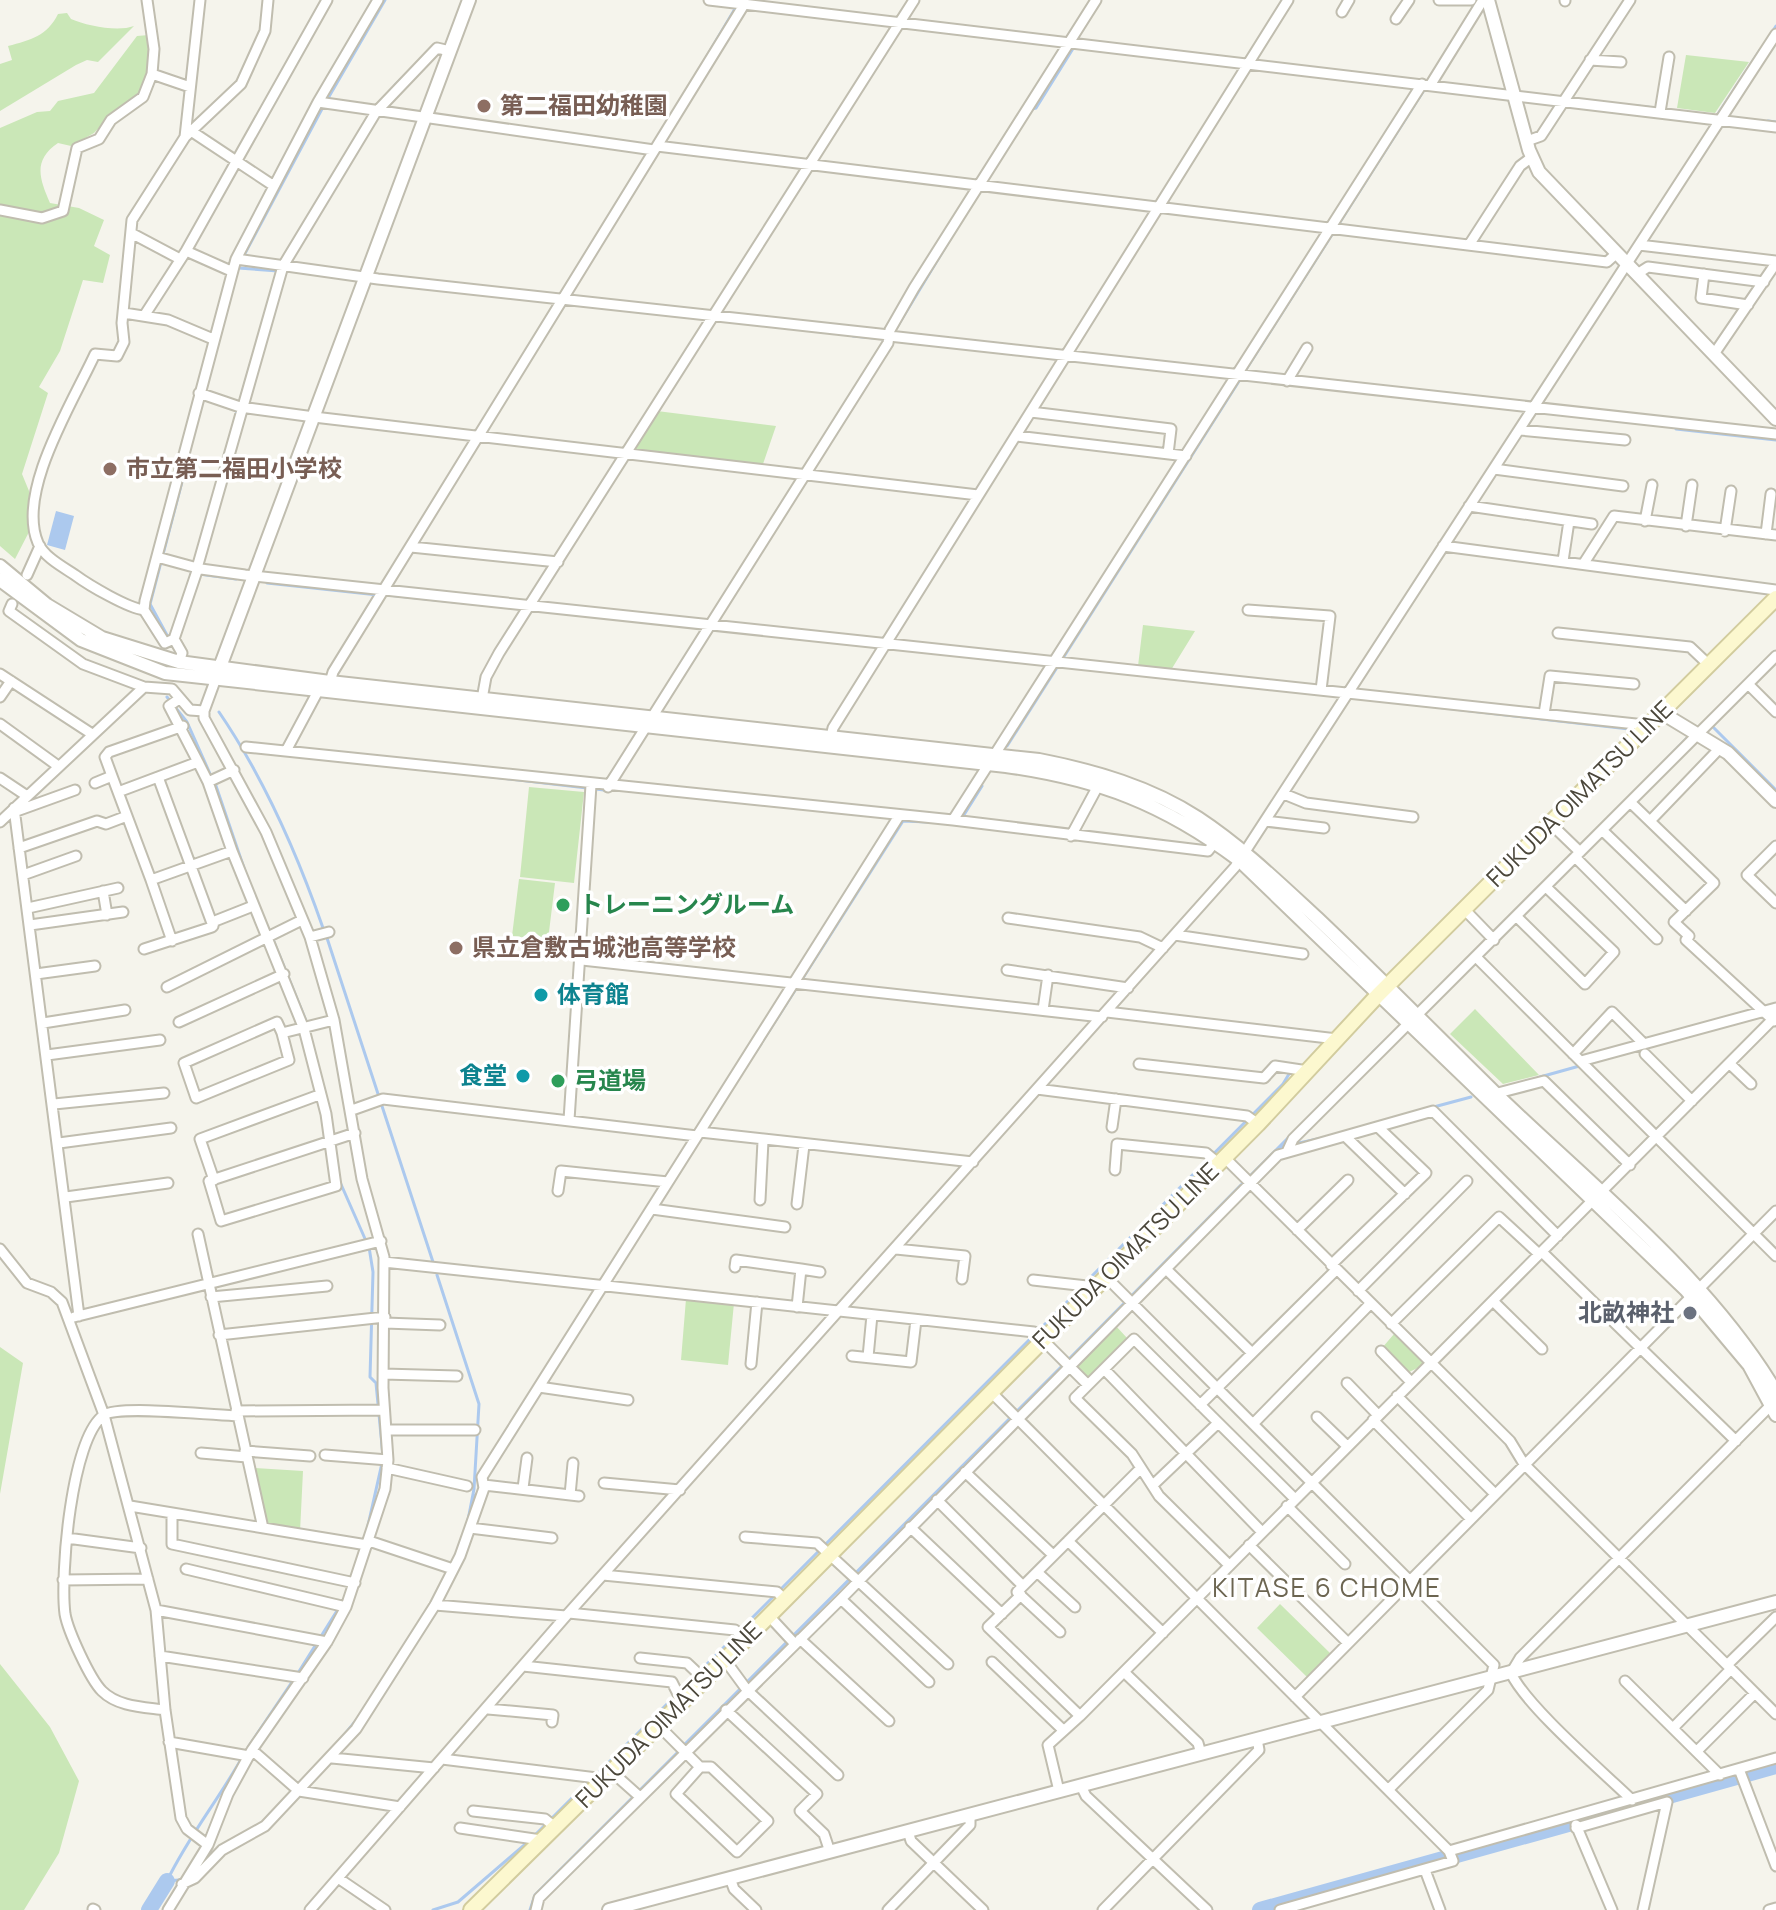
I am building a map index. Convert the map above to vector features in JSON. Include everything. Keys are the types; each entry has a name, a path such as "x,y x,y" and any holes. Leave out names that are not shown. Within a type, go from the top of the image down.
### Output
{"main road":[{"name":"FUKUDA OIMATSU LINE","path":"471,1910 534,1839 659,1726 679,1696 699,1675 725,1660 741,1635 769,1616 780,1595 824,1550 991,1392 1040,1336 1252,1120 1308,1071 1383,990 1776,598"}],"street":[{"path":"0,210 42,218 63,211 77,148 99,139 111,120 136,105 143,97 152,74 152,26 147,0"},
{"path":"188,134 200,0"},
{"path":"27,575 40,546 33,491 95,354 117,356 121,352 125,337 131,233 136,211 188,134 241,84 265,31 268,0"},
{"path":"144,316 183,255 235,158 327,0"},
{"path":"144,610 161,558 203,395 213,339 231,271 274,186 378,0"},
{"path":"168,1910 208,1845 247,1754 323,1641 342,1606 385,1489 386,1430 380,1410 385,1320 384,1262 381,1241 362,1179 334,1020 310,937 252,801 209,727 204,711 469,0"},
{"path":"709,0 1776,127"},
{"path":"482,699 486,677 527,609 914,0"},
{"path":"606,786 649,723 889,338 914,288 1073,43 1096,0"},
{"path":"831,737 884,646 1288,0"},
{"path":"1342,12 1349,0"},
{"path":"1396,19 1409,0"},
{"path":"1439,0 1471,0"},
{"path":"954,822 1060,661 1186,456 1427,84 1485,0"},
{"path":"1485,0 1539,172 1776,419"},
{"path":"1527,141 1541,136 1630,0"},
{"path":"330,682 382,590 742,3"},
{"path":"310,1910 677,1490 896,1249 1242,856 1776,34"},
{"path":"40,546 88,585 116,596 129,608 144,610 165,643 172,640 281,266 374,111 437,48 450,51"},
{"path":"1660,112 1669,57"},
{"path":"1590,60 1621,62"},
{"path":"152,74 190,87"},
{"path":"322,103 653,148 1607,262 1617,253"},
{"path":"188,134 235,158 274,186"},
{"path":"1469,245 1520,166 1532,157"},
{"path":"131,233 231,271"},
{"path":"1639,245 1776,262 1714,354"},
{"path":"239,260 712,318 1776,434"},
{"path":"1637,274 1648,267 1764,282"},
{"path":"1704,274 1701,298 1748,305"},
{"path":"124,313 168,320 213,339"},
{"path":"1287,381 1307,348"},
{"path":"203,395 239,406 314,417 978,495"},
{"path":"1031,412 1171,429 1168,454"},
{"path":"1520,430 1625,440"},
{"path":"1016,436 1186,456"},
{"path":"1494,469 1623,486"},
{"path":"1645,521 1652,485"},
{"path":"1686,526 1692,485"},
{"path":"1725,531 1731,491"},
{"path":"1584,563 1614,516 1771,534 1771,494"},
{"path":"1469,506 1592,524"},
{"path":"1563,561 1569,521"},
{"path":"1443,546 1772,586 1776,590"},
{"path":"411,547 558,562"},
{"path":"161,558 195,569 527,609 1060,661 1636,724 1645,730"},
{"path":"0,566 47,605 92,633 217,675 317,693 831,737 993,760 1099,784 1153,805 1242,856"},
{"path":"0,580 51,621 109,654 165,673 330,682 482,699 649,723 1065,765 1124,782 1195,816 1242,856 1383,990 1696,1293 1749,1348 1775,1403 1520,1658 1511,1673"},
{"path":"12,604 9,611 83,664 144,687 172,689 198,762 211,781 253,906 269,936 307,1028 319,1095 332,1139 336,1186 221,1221 209,1181 332,1139 355,1133"},
{"path":"1248,610 1330,616 1321,690"},
{"path":"1558,633 1690,647 1709,665"},
{"path":"172,640 182,653 179,662"},
{"path":"536,1910 539,1898 682,1749 726,1710 794,1640 841,1599 854,1577 910,1527 1130,1300 1166,1269 1249,1183 1288,1148 1776,656"},
{"path":"0,674 92,734"},
{"path":"1544,714 1550,676 1634,684"},
{"path":"0,697 11,681"},
{"path":"1748,684 1776,712"},
{"path":"0,822 144,687"},
{"path":"286,751 317,693"},
{"path":"175,702 190,710 204,711"},
{"path":"1662,713 1720,748 1776,801"},
{"path":"0,724 58,766"},
{"path":"172,941 105,757 109,752 183,726"},
{"path":"246,747 591,787 606,786 899,816 1208,851 1215,842"},
{"path":"1650,821 1720,748"},
{"path":"118,792 198,762"},
{"path":"211,781 234,770"},
{"path":"95,783 112,776"},
{"path":"158,777 213,926"},
{"path":"0,778 27,796"},
{"path":"1071,836 1099,784"},
{"path":"569,1120 582,960 591,787"},
{"path":"14,810 75,790"},
{"path":"1284,794 1306,803 1413,817"},
{"path":"1630,802 1714,883 1674,922 1689,936 1686,940 1769,1017"},
{"path":"14,810 66,1197 75,1317 130,1506 156,1610 165,1710 181,1818 208,1845"},
{"path":"19,848 97,821 106,824 127,816"},
{"path":"182,1884 195,1878 222,1850 265,1826 332,1758 377,1701 453,1569 484,1483 654,1210 668,1182 796,985 899,816"},
{"path":"1265,821 1324,828"},
{"path":"1551,824 1657,939"},
{"path":"1602,830 1686,911"},
{"path":"1776,846 1747,875 1776,903"},
{"path":"151,880 232,851"},
{"path":"23,875 76,856"},
{"path":"1517,917 1585,984 1614,952 1546,887"},
{"path":"28,908 118,888"},
{"path":"103,891 107,915"},
{"path":"144,949 213,926 215,921 253,906"},
{"path":"1465,910 1494,940"},
{"path":"30,925 123,912"},
{"path":"1008,918 1140,937 1161,946"},
{"path":"167,987 302,920"},
{"path":"310,937 329,932"},
{"path":"1175,935 1303,954"},
{"path":"1476,957 1776,1256"},
{"path":"582,960 796,985 1337,1039"},
{"path":"36,974 95,966"},
{"path":"1007,970 1125,987"},
{"path":"179,1022 284,974"},
{"path":"1043,1010 1048,975"},
{"path":"1059,1791 1048,1745 1062,1729 1080,1716 1630,1165 1730,1064 1776,1008"},
{"path":"43,1023 125,1010"},
{"path":"1581,1061 1612,1012 1692,1101"},
{"path":"1581,1061 1645,1049 1769,1017"},
{"path":"282,1033 334,1020"},
{"path":"277,1022 282,1033 289,1060 196,1098 184,1063 277,1022"},
{"path":"47,1055 160,1040"},
{"path":"1139,1064 1264,1078 1275,1066 1308,1071"},
{"path":"1730,1064 1751,1084"},
{"path":"1490,1095 1544,1081 1630,1165"},
{"path":"1037,1089 1252,1120"},
{"path":"54,1104 164,1093"},
{"path":"214,1180 200,1139 319,1095"},
{"path":"1112,1127 1116,1099"},
{"path":"352,1110 379,1100 970,1162"},
{"path":"1288,1148 1346,1137 1433,1111 1558,1236"},
{"path":"1200,1405 1426,1173 1378,1127"},
{"path":"59,1143 171,1128"},
{"path":"1346,1137 1405,1194"},
{"path":"760,1200 763,1141"},
{"path":"1115,1170 1117,1144 1216,1159 1249,1183 1510,1441 1524,1464 1776,1714"},
{"path":"797,1204 804,1145"},
{"path":"558,1191 561,1171 668,1182"},
{"path":"1297,1230 1348,1180"},
{"path":"1358,1291 1467,1181"},
{"path":"66,1197 168,1183"},
{"path":"654,1210 785,1227"},
{"path":"1295,1697 1776,1211"},
{"path":"1391,1324 1499,1217 1641,1347 1736,1441"},
{"path":"198,1234 263,1528"},
{"path":"75,1317 381,1241"},
{"path":"0,1249 27,1283 51,1292 75,1317"},
{"path":"896,1249 965,1256 962,1279"},
{"path":"735,1267 736,1260 820,1272"},
{"path":"384,1262 1040,1336 1088,1385"},
{"path":"420,1268 420,1281"},
{"path":"797,1307 801,1269"},
{"path":"1166,1269 1252,1353"},
{"path":"1033,1280 1092,1284 1130,1300 1491,1662 1493,1677 1488,1690 1389,1789"},
{"path":"211,1297 327,1286"},
{"path":"751,1364 757,1302"},
{"path":"1494,1302 1542,1349"},
{"path":"1253,1424 1370,1304"},
{"path":"868,1357 872,1315"},
{"path":"219,1335 372,1318 440,1325"},
{"path":"852,1356 911,1362 916,1320"},
{"path":"1229,1565 1075,1398 1134,1339 1218,1423 1345,1564"},
{"path":"1381,1351 1411,1382"},
{"path":"1104,1369 1262,1532"},
{"path":"383,1374 457,1376"},
{"path":"1347,1383 1471,1519"},
{"path":"542,1388 628,1400"},
{"path":"991,1392 1389,1789 1450,1854"},
{"path":"1397,1396 1495,1494"},
{"path":"165,1710 121,1703 100,1690 69,1629 63,1580 70,1504 91,1428 104,1415 115,1410 237,1413 380,1410"},
{"path":"1317,1417 1347,1446"},
{"path":"1153,1485 1218,1423"},
{"path":"386,1430 475,1430"},
{"path":"201,1453 310,1456"},
{"path":"325,1455 385,1462 467,1486"},
{"path":"523,1488 527,1458"},
{"path":"484,1483 574,1495 573,1463"},
{"path":"1080,1716 988,1627 1053,1555 1141,1468"},
{"path":"965,1472 1053,1555"},
{"path":"604,1483 677,1490"},
{"path":"937,1500 1060,1632"},
{"path":"130,1506 365,1544 453,1569"},
{"path":"172,1513 172,1544 352,1582"},
{"path":"910,1527 1002,1614"},
{"path":"470,1528 552,1538"},
{"path":"745,1537 824,1550 948,1664"},
{"path":"67,1538 141,1548"},
{"path":"1068,1541 1163,1633"},
{"path":"1249,1545 1348,1643"},
{"path":"186,1569 342,1606"},
{"path":"1037,1572 1075,1607"},
{"path":"603,1575 780,1595"},
{"path":"63,1580 148,1579"},
{"path":"841,1599 929,1682"},
{"path":"436,1602 741,1635"},
{"path":"609,1910 1776,1604"},
{"path":"156,1610 323,1641"},
{"path":"769,1616 889,1721"},
{"path":"1674,1727 1776,1617"},
{"path":"160,1656 298,1677"},
{"path":"640,1658 687,1663 699,1675"},
{"path":"725,1660 745,1687 838,1775"},
{"path":"992,1662 1062,1729"},
{"path":"523,1666 672,1682 679,1696"},
{"path":"1124,1672 1198,1743 1201,1754"},
{"path":"1511,1673 1524,1692 1632,1800"},
{"path":"1625,1681 1720,1775"},
{"path":"1698,1750 1755,1693"},
{"path":"488,1709 553,1715 552,1722"},
{"path":"726,1710 817,1794 800,1811 824,1834 830,1852"},
{"path":"659,1726 700,1767 711,1767 768,1821 737,1852 676,1794 700,1767"},
{"path":"1103,1910 1259,1750 1257,1739"},
{"path":"169,1742 247,1754 299,1791 400,1807"},
{"path":"332,1758 434,1768"},
{"path":"1280,1910 1425,1870 1450,1854 1646,1802 1720,1775 1740,1773 1776,1758"},
{"path":"442,1759 600,1777 638,1794"},
{"path":"1740,1773 1776,1866"},
{"path":"1081,1786 1086,1796 1207,1910"},
{"path":"1575,1822 1632,1800 1667,1802 1643,1910"},
{"path":"473,1811 551,1823"},
{"path":"903,1910 891,1906 970,1825 970,1815"},
{"path":"1575,1822 1612,1910"},
{"path":"460,1828 534,1839"},
{"path":"908,1831 911,1841 983,1910"},
{"path":"1425,1870 1440,1910"},
{"path":"338,1878 385,1910"},
{"path":"730,1878 734,1889 756,1910"},
{"path":"1769,1910 1776,1908"}],"green space":[{"path":"67,13 71,19 94,26 134,26 98,62 87,60 76,65 0,111 0,64 12,60 8,46 38,36 58,14"},
{"path":"149,35 147,75 135,100 113,113 94,133 71,146 58,143 45,156 40,170 50,203 79,208 104,220 94,246 110,255 103,283 83,280 60,351 39,387 48,393 22,474 29,491 30,530 15,559 0,546 0,128 37,112 50,111 58,101 94,93 137,36"},
{"path":"1686,55 1749,62 1715,113 1677,108"},
{"path":"657,411 776,426 763,464 635,454 633,450"},
{"path":"1143,625 1195,631 1171,670 1138,666"},
{"path":"529,787 584,792 574,883 520,877"},
{"path":"519,879 555,883 548,940 512,936"},
{"path":"1475,1009 1539,1075 1503,1084 1450,1034"},
{"path":"686,1299 734,1303 728,1365 681,1360"},
{"path":"1116,1326 1127,1338 1091,1376 1084,1376 1076,1367"},
{"path":"1394,1334 1426,1364 1407,1373 1382,1348"},
{"path":"0,1347 23,1363 0,1494"},
{"path":"255,1468 303,1471 300,1532 268,1525"},
{"path":"1280,1604 1330,1653 1307,1677 1257,1628"},
{"path":"0,1664 50,1727 79,1781 59,1853 24,1910 0,1910"}],"water":[{"path":"56,511 74,516 65,550 47,545"}],"waterway":[{"path":"327,100 385,0"},
{"path":"697,73 736,7"},
{"path":"1771,34 1776,26"},
{"path":"1032,109 1036,108 1074,47"},
{"path":"1718,114 1760,50"},
{"path":"395,85 410,70"},
{"path":"1245,371 1426,87"},
{"path":"1637,106 1655,108"},
{"path":"242,259 323,107"},
{"path":"1768,121 1776,122"},
{"path":"897,327 949,241"},
{"path":"238,268 278,271"},
{"path":"853,336 885,339"},
{"path":"848,399 884,341"},
{"path":"189,582 251,362"},
{"path":"1007,746 1241,378"},
{"path":"1242,379 1592,418"},
{"path":"1676,429 1776,440"},
{"path":"168,637 150,604 189,455"},
{"path":"199,574 236,579"},
{"path":"267,583 378,595"},
{"path":"388,595 523,609"},
{"path":"1696,730 1733,693"},
{"path":"167,697 187,722 211,776"},
{"path":"1436,707 1629,729"},
{"path":"219,712 251,763 278,817 323,928"},
{"path":"1712,726 1776,790"},
{"path":"1655,771 1688,737"},
{"path":"449,772 604,790 606,786"},
{"path":"215,783 246,874"},
{"path":"962,818 982,786"},
{"path":"755,1053 903,821 952,823"},
{"path":"272,937 308,1026"},
{"path":"327,938 434,1265"},
{"path":"1373,1052 1398,1028"},
{"path":"1540,1077 1644,1048"},
{"path":"1085,1283 1283,1084 1289,1074"},
{"path":"1430,1108 1471,1097"},
{"path":"1249,1177 1289,1137"},
{"path":"1280,1147 1327,1137"},
{"path":"340,1182 366,1241"},
{"path":"1068,1360 1244,1182"},
{"path":"369,1247 373,1272 370,1377 376,1383 383,1456"},
{"path":"437,1275 479,1404 474,1489 468,1520"},
{"path":"780,1590 1080,1289"},
{"path":"746,1683 1063,1365"},
{"path":"367,1530 382,1463"},
{"path":"473,1499 480,1489"},
{"path":"741,1629 775,1595"},
{"path":"298,1673 345,1598"},
{"path":"597,1774 736,1635"},
{"path":"249,1746 294,1679"},
{"path":"684,1745 741,1688"},
{"path":"340,1740 358,1718"},
{"path":"639,1791 679,1751"},
{"path":"167,1881 243,1756"},
{"path":"1260,1910 1776,1766"},
{"path":"551,1819 591,1779"},
{"path":"530,1910 535,1895 634,1796"},
{"path":"534,1836 546,1824"},
{"path":"433,1910 458,1902 529,1841"},
{"path":"200,1866 218,1849"},
{"path":"167,1881 179,1880"},
{"path":"149,1910 167,1881"}],"place":[{"name":"第二福田幼稚園","path":"484,106"},
{"name":"市立第二福田小学校","path":"110,469"},
{"name":"トレーニングルーム","path":"563,905"},
{"name":"県立倉敷古城池高等学校","path":"456,948"},
{"name":"体育館","path":"541,995"},
{"name":"食堂","path":"523,1076"},
{"name":"弓道場","path":"558,1081"},
{"name":"北畝神社","path":"1690,1313"}],"district":[{"name":"KITASE 6 CHOME","path":"1327,1588"}]}
